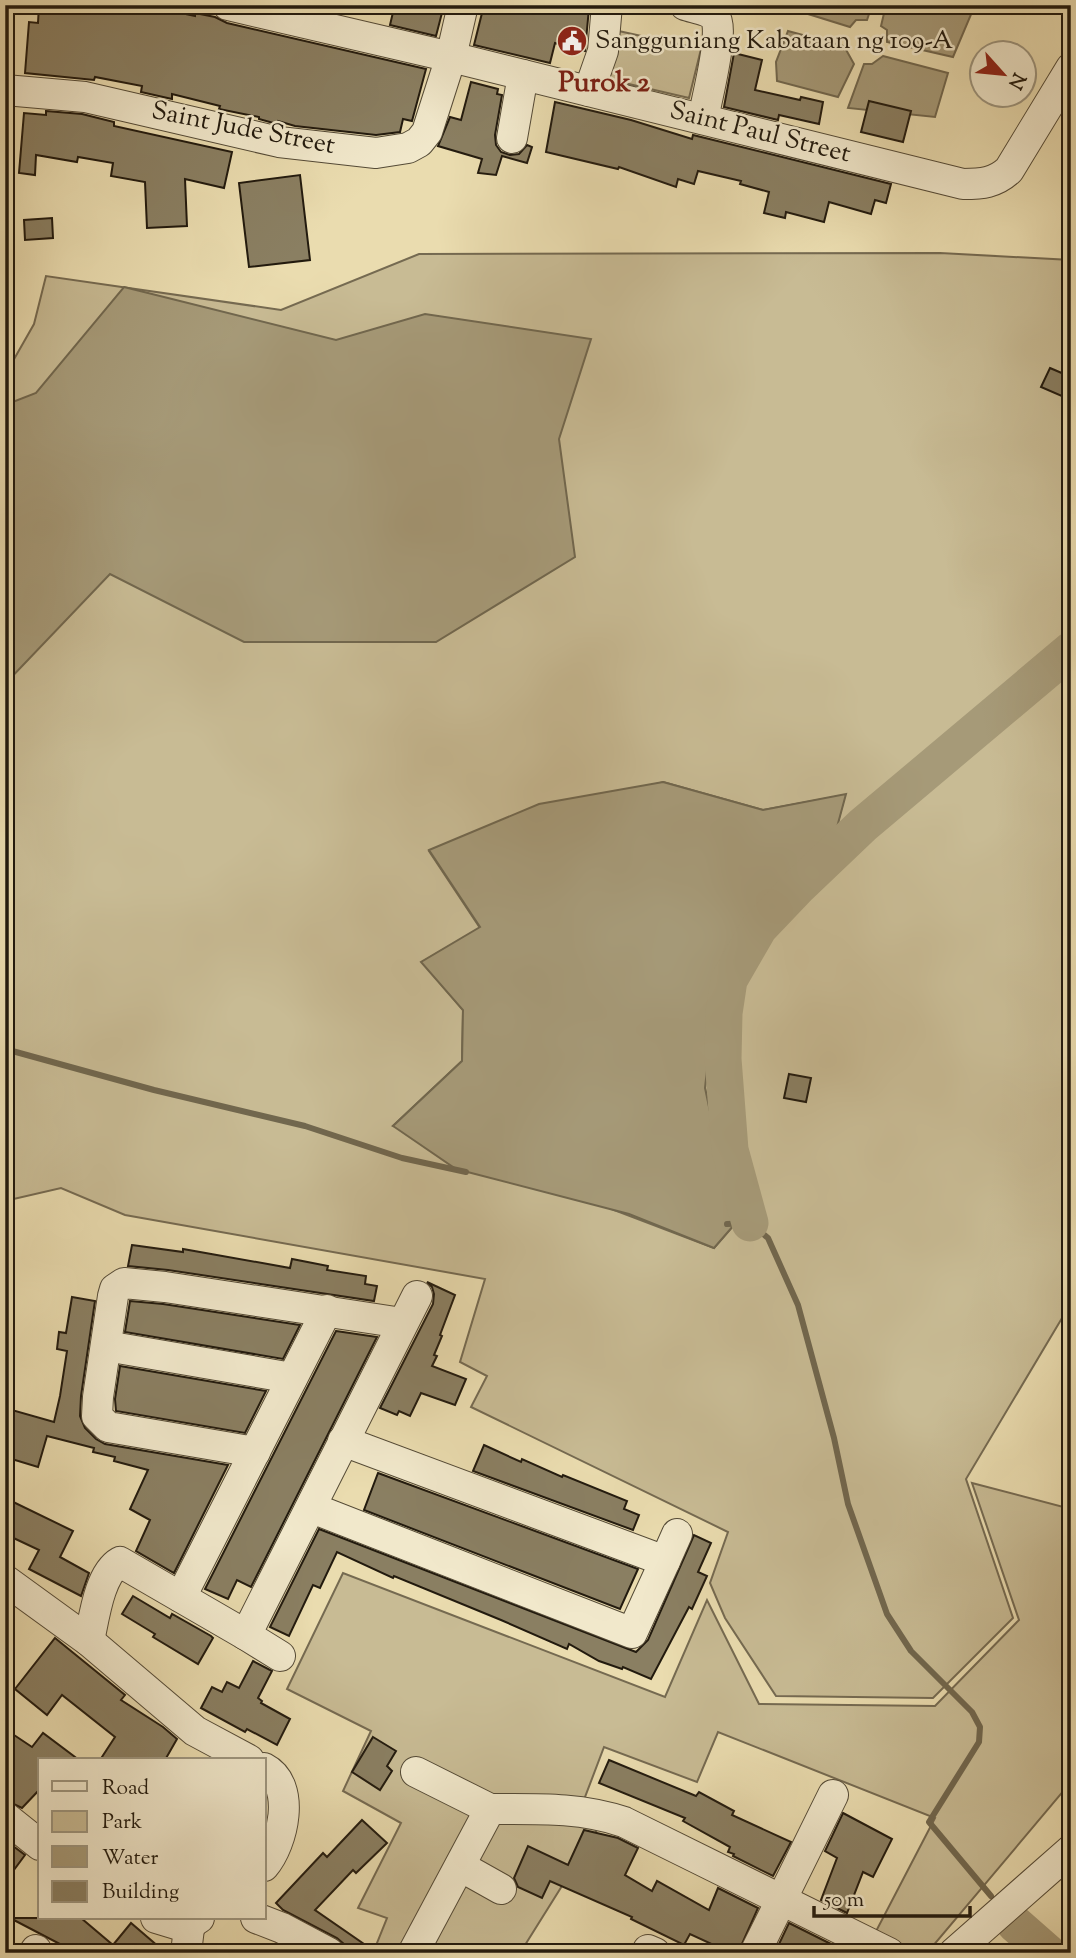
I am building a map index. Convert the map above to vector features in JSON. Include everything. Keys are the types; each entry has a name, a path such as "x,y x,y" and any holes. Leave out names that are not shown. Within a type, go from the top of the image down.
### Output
{"street":[{"name":"Saint Paul Street","path":"228,5 451,57 963,184 986,184 1000,178 1009,170 1071,68"},
{"name":"Saint Jude Street","path":"5,90 85,97 279,142 376,153 408,148 419,142 427,132 451,57 463,5"},
{"path":"589,91 603,51 607,5"},
{"path":"685,5 711,14 717,23 716,58 703,119"},
{"path":"512,138 523,75"},
{"path":"255,1452 108,1427 103,1423 97,1416 98,1397 115,1289 124,1283 165,1287 402,1323"},
{"path":"246,1635 417,1296"},
{"path":"181,1597 327,1310"},
{"path":"106,1346 292,1378"},
{"path":"343,1441 664,1561"},
{"path":"312,1508 628,1640 677,1534"},
{"path":"89,1641 102,1588 110,1569 118,1562 279,1656"},
{"path":"5,1580 89,1641 195,1731 245,1758"},
{"path":"266,1770 278,1781 282,1791 283,1813 276,1849 266,1864"},
{"path":"416,1772 490,1808 568,1809 608,1816 624,1822 889,1953"},
{"path":"755,1953 833,1795"},
{"path":"413,1953 490,1808"},
{"path":"5,1817 38,1842"},
{"path":"954,1953 1071,1850"},
{"path":"460,1867 501,1889"},
{"path":"161,1920 192,1933"},
{"path":"261,1920 329,1953"}],"green space":[{"path":"614,30 701,49 689,98 603,78"},
{"path":"940,253 1071,260 1071,1303 966,1479 1013,1618 933,1698 776,1696 725,1618 710,1583 728,1532 471,1407 487,1376 460,1362 485,1279 125,1215 61,1188 5,1201 5,375 34,324 46,276 281,310 419,254","holes":["663,782 763,810 845,795 827,864 717,979 705,1088 734,1225 714,1248 393,1126 462,1061 463,1010 422,962 480,928 429,851"]},
{"path":"972,1483 1071,1509 1071,1782 927,1953 888,1953 873,1937 935,1818 718,1732 697,1782 604,1747 582,1805 607,1814 520,1953 373,1953 387,1918 358,1908 401,1823 343,1791 371,1731 287,1689 343,1573 665,1697 707,1600 759,1704 935,1706 1019,1620"}],"water":[{"path":"793,5 872,5 867,20 856,20 850,27 792,9"},
{"path":"886,5 975,5 953,57 887,42 887,30 881,26"},
{"path":"788,31 844,46 854,64 838,97 777,81 776,62"},
{"path":"883,56 948,73 935,117 848,108 864,64 872,64"},
{"path":"124,287 336,340 425,314 591,339 559,439 575,557 436,642 244,642 110,574 5,684 5,405 36,393"},
{"path":"663,782 763,810 846,794 827,864 717,979 705,1088 734,1225 714,1248 629,1214 456,1169 393,1126 462,1061 463,1010 421,962 480,927 429,850 539,804"}],"building":[{"path":"39,5 163,5 162,9 215,17 227,23 426,69 412,121 403,119 400,132 376,135 295,126 278,121 277,124 172,94 172,99 141,92 142,86 95,77 94,80 25,73 29,22 38,23"},
{"path":"411,5 444,5 436,36 390,25 394,8 409,12"},
{"path":"484,5 578,5 589,8 585,51 555,43 550,63 474,45"},
{"path":"734,53 762,60 755,90 823,102 819,124 779,115 778,120 724,107"},
{"path":"471,82 498,89 497,94 502,95 495,135 496,145 501,152 510,155 519,154 527,145 532,147 527,163 502,156 496,175 478,173 482,159 438,146 450,117 461,120"},
{"path":"869,101 911,111 903,142 861,132"},
{"path":"555,102 631,120 692,139 693,135 891,184 886,203 875,200 871,214 829,202 824,222 786,212 785,218 764,213 769,192 740,184 741,181 698,171 694,184 678,179 676,187 619,167 618,169 546,152"},
{"path":"46,111 82,114 114,122 114,126 232,152 224,188 185,179 187,226 147,228 145,182 111,176 113,163 78,157 77,162 36,155 35,175 19,173 24,113 46,115"},
{"path":"300,175 310,260 249,267 239,183"},
{"path":"52,218 53,238 25,240 24,220"},
{"path":"1050,368 1071,377 1071,400 1041,387"},
{"path":"789,1074 811,1078 806,1102 784,1098"},
{"path":"132,1245 183,1252 183,1249 290,1268 292,1259 328,1266 327,1270 366,1276 365,1284 377,1286 374,1301 128,1266"},
{"path":"427,1282 455,1295 432,1366 466,1379 455,1405 421,1393 410,1416 399,1411 397,1415 380,1408 433,1304 434,1294"},
{"path":"72,1297 95,1301 81,1396 80,1416 85,1428 105,1444 228,1465 174,1573 136,1551 150,1520 130,1509 148,1470 114,1461 115,1457 93,1452 94,1448 47,1436 38,1467 5,1457 5,1408 54,1422 67,1351 57,1349 59,1332 66,1333"},
{"path":"130,1301 300,1325 283,1359 125,1332"},
{"path":"336,1331 377,1337 251,1587 237,1580 228,1599 205,1589"},
{"path":"120,1366 266,1391 245,1433 116,1411"},
{"path":"484,1445 521,1462 522,1459 627,1501 624,1509 639,1515 633,1530 473,1471"},
{"path":"378,1473 638,1569 620,1609 364,1510"},
{"path":"5,1498 73,1531 60,1557 89,1573 81,1596 29,1569 39,1550 5,1534"},
{"path":"319,1529 636,1652 648,1640 694,1535 711,1543 698,1572 707,1576 692,1609 689,1607 651,1679 623,1667 622,1669 599,1661 569,1644 567,1649 394,1576 393,1578 337,1552 320,1588 313,1585 289,1636 270,1627"},
{"path":"133,1596 170,1618 172,1614 213,1638 198,1664 153,1637 155,1634 122,1614"},
{"path":"55,1638 125,1695 121,1700 177,1739 166,1758 101,1758 115,1737 62,1695 47,1715 15,1689"},
{"path":"253,1661 272,1671 258,1698 261,1703 290,1719 277,1745 247,1729 245,1732 201,1708 212,1687 222,1692 227,1682 239,1688"},
{"path":"5,1729 32,1747 43,1733 76,1758 38,1758 38,1791 22,1808 5,1800"},
{"path":"373,1737 396,1751 387,1766 392,1771 380,1790 352,1772"},
{"path":"609,1760 696,1796 699,1792 734,1811 732,1815 791,1842 773,1876 733,1856 734,1854 728,1852 730,1847 683,1821 685,1818 599,1783"},
{"path":"843,1813 892,1839 873,1877 863,1872 847,1913 821,1900 837,1858 825,1851"},
{"path":"362,1820 387,1843 356,1873 353,1870 315,1910 377,1953 346,1953 344,1944 337,1938 283,1910 276,1903 323,1853 327,1857"},
{"path":"584,1830 618,1838 638,1848 625,1875 652,1891 657,1881 709,1910 718,1888 758,1908 738,1953 731,1953 690,1934 684,1945 631,1919 632,1917 550,1881 542,1898 518,1887 514,1878 528,1846 568,1865"},
{"path":"5,1840 25,1855 5,1882"},
{"path":"10,1918 83,1920 113,1945 131,1923 166,1953 77,1953"},
{"path":"789,1923 849,1953 796,1953 779,1944"}],"waterway":[{"path":"750,1223 730,1150 723,1059 724,1013 729,980 759,928 799,886 863,825 1071,650"},
{"path":"5,1049 154,1090 305,1126 402,1158 466,1172"},
{"path":"727,1224 750,1223 768,1238 798,1305 834,1438 848,1504 887,1614 911,1651 972,1712 980,1727 979,1742 929,1822 991,1896"},
{"path":"1015,1924 1048,1953"}],"place":[{"name":"Sangguniang Kabataan ng 109-A","path":"572,41"}],"district":[{"name":"Purok 2","path":"604,84"}]}
